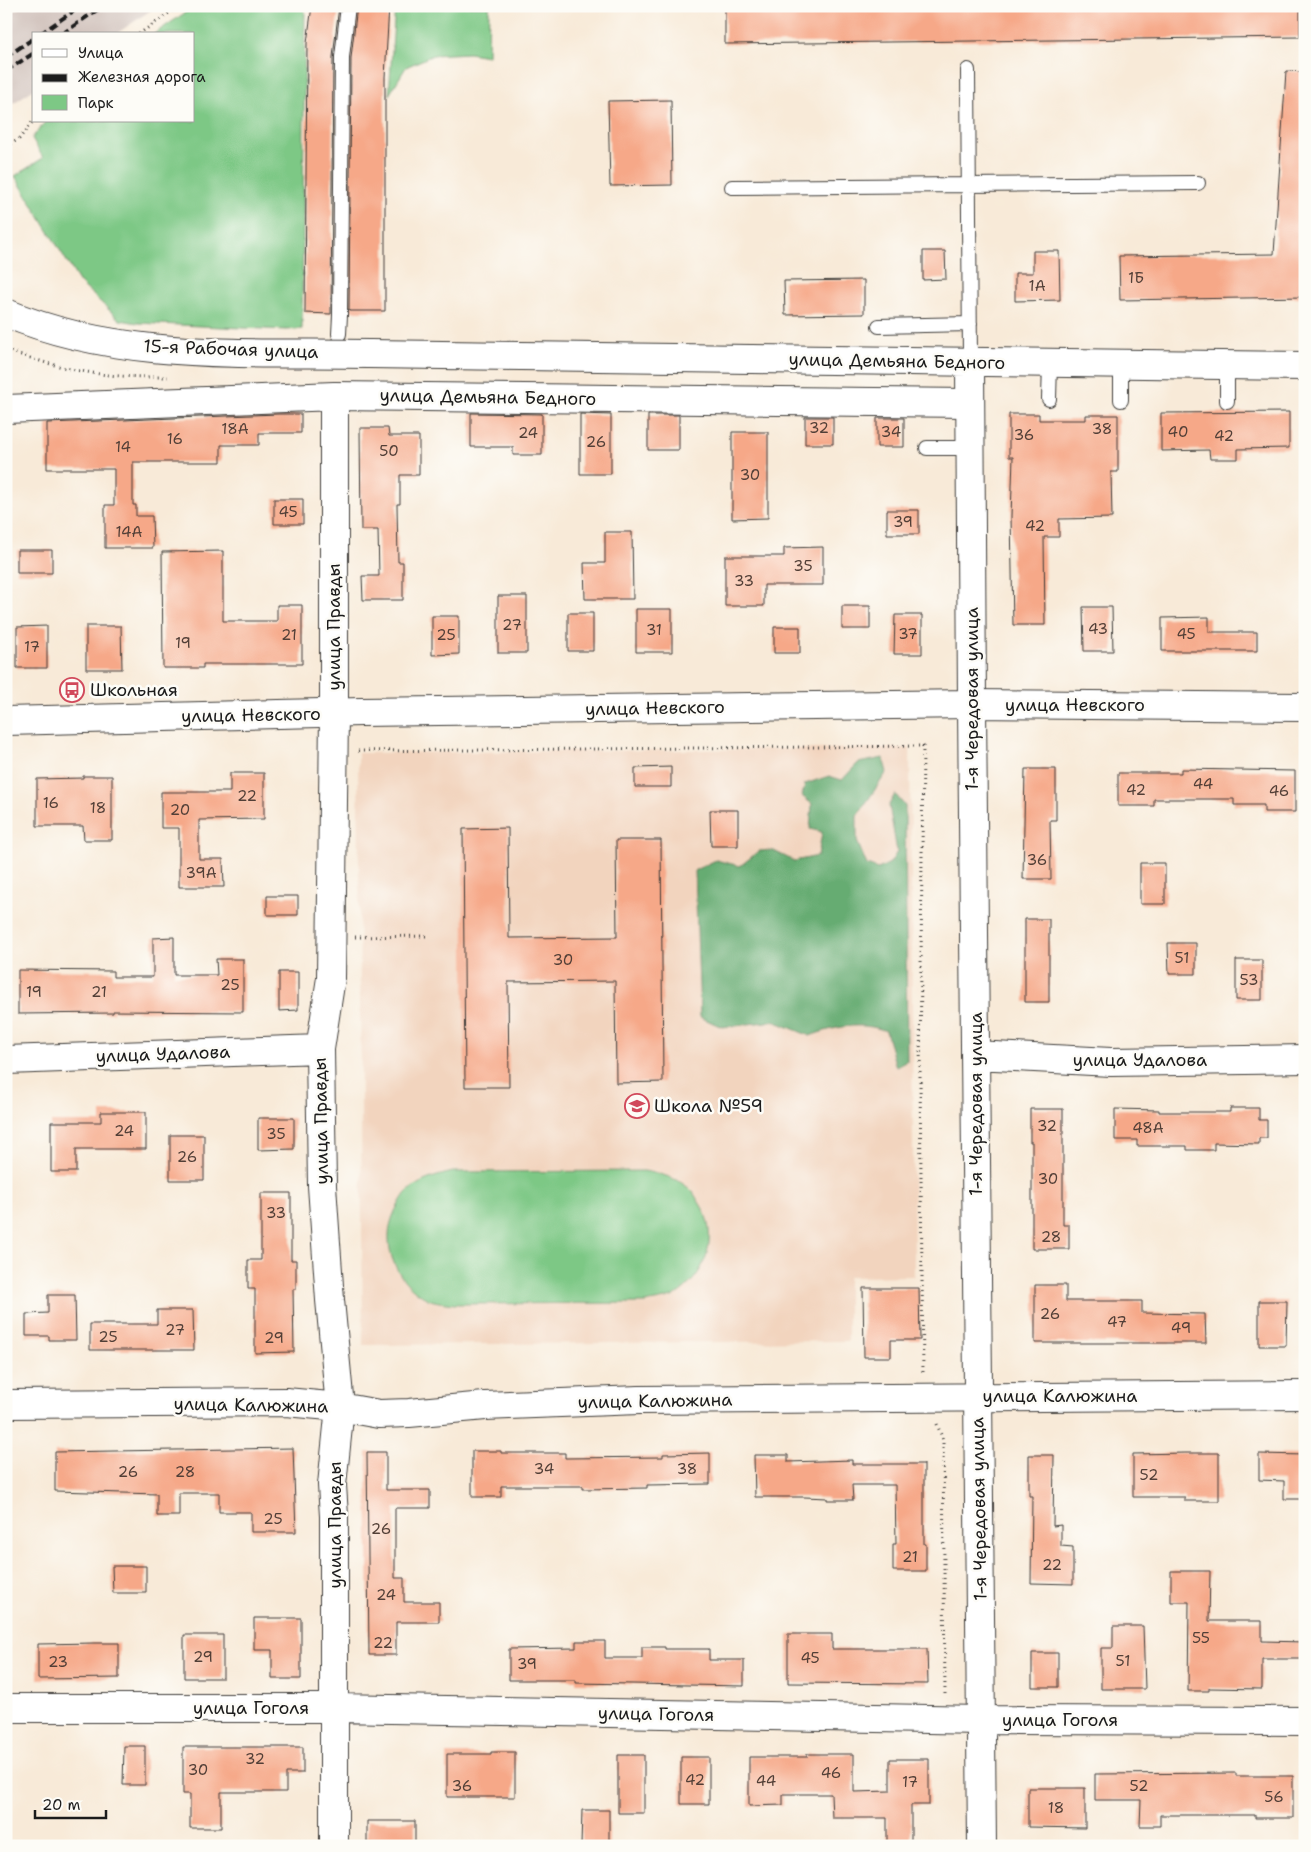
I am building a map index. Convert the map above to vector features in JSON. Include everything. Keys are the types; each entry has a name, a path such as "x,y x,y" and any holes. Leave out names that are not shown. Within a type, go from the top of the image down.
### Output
{"street":[{"name":"15-я Рабочая улица","path":"6,313 34,325 105,342 192,352 369,354"},
{"name":"улица Демьяна Бедного","path":"369,354 1305,366"},
{"name":"1-я Чередовая улица","path":"970,362 982,1846"},
{"name":"улица Демьяна Бедного","path":"6,409 335,389 970,402"},
{"name":"улица Правды","path":"334,1846 334,1516 332,1485 340,1407 322,1186 320,1049 331,978 335,389"},
{"name":"улица Невского","path":"6,721 334,712 972,704 1305,706"},
{"name":"улица Удалова","path":"6,1060 320,1049"},
{"name":"улица Удалова","path":"975,1055 1111,1062 1305,1059"},
{"name":"улица Калюжина","path":"6,1404 286,1402 340,1407 379,1414 485,1406 639,1400 1305,1395"},
{"name":"улица Гоголя","path":"6,1708 335,1708 981,1720 1305,1721"}],"lane":[{"path":"339,334 342,57 348,6"},
{"path":"968,70 970,362"},
{"path":"732,187 1198,184"},
{"path":"879,326 970,324"},
{"path":"1050,363 1050,399"},
{"path":"1121,364 1121,400"},
{"path":"1227,365 1227,401"},
{"path":"927,448 970,448"}],"path":[{"path":"142,32 179,6"},
{"path":"6,147 19,139 32,122"},
{"path":"352,751 924,746 920,1077 923,1386 943,1440 946,1719"},
{"path":"352,937 427,936"}],"shaded area":[{"path":"21,6 157,6 119,32 32,32 32,90 6,108 6,16"},
{"name":"Школа №59","path":"910,748 914,1276 848,1277 848,1341 363,1345 358,753"}],"green space":[{"path":"195,6 305,6 302,329 286,330 138,323 120,320 80,283 15,176 43,158 32,138 45,122 195,122 195,32 157,32"},
{"path":"395,6 491,6 489,8 488,56 469,53 433,55 406,67 389,95"},
{"path":"883,758 887,772 857,816 857,841 867,865 878,869 890,863 897,852 889,805 895,794 905,806 907,1061 896,1067 886,1031 877,1028 848,1026 810,1036 774,1021 722,1027 700,1017 695,870 716,860 740,866 759,851 772,850 794,861 818,856 822,832 810,829 812,804 802,796 805,784 829,776 842,780 858,763"},
{"path":"644,1171 674,1179 690,1189 706,1215 709,1228 709,1242 701,1268 684,1289 672,1297 645,1303 444,1303 428,1299 416,1291 406,1282 392,1258 389,1245 389,1231 392,1217 406,1193 423,1181 434,1177 453,1172"}],"building":[{"path":"312,6 339,6 333,57 331,314 305,313 307,43"},
{"path":"357,6 389,6 385,77 385,311 349,311 351,58"},
{"path":"725,6 1300,6 1300,37 725,44"},
{"path":"1286,71 1305,72 1305,297 1120,300 1119,256 1274,254"},
{"path":"671,100 672,185 610,186 608,101"},
{"path":"923,251 945,251 946,279 923,280"},
{"path":"1033,251 1059,251 1060,300 1015,301 1015,273 1033,273"},
{"path":"864,280 864,314 785,315 784,281"},
{"path":"1289,412 1289,448 1238,449 1238,459 1210,459 1209,450 1161,451 1161,413"},
{"path":"471,413 542,414 542,455 513,455 513,447 471,447"},
{"path":"301,414 301,433 259,433 259,445 221,445 221,462 133,462 133,505 136,505 136,516 152,516 153,548 105,548 105,505 114,505 114,469 47,469 47,423"},
{"path":"580,414 611,415 611,474 580,474"},
{"path":"1009,414 1039,414 1039,420 1086,420 1086,415 1118,415 1118,472 1111,472 1112,518 1059,519 1059,537 1044,537 1045,625 1013,625 1011,516 1013,457 1009,457"},
{"path":"648,415 679,415 679,450 648,450"},
{"path":"805,417 833,417 833,444 805,444"},
{"path":"877,418 904,418 904,447 877,447"},
{"path":"360,428 388,428 389,436 419,436 419,475 400,475 400,504 397,504 398,562 403,562 403,600 363,600 362,576 379,576 378,530 361,530"},
{"path":"732,432 768,432 768,518 732,519"},
{"path":"274,499 303,499 303,524 274,524"},
{"path":"887,510 919,510 919,534 887,534"},
{"path":"605,532 632,532 633,599 585,599 584,563 605,563"},
{"path":"823,547 823,585 764,585 764,606 725,606 725,556 784,556 784,548"},
{"path":"17,550 52,550 52,573 17,573"},
{"path":"223,551 223,621 277,621 277,605 302,605 302,664 203,664 203,668 163,668 162,552"},
{"path":"498,596 527,596 527,653 498,653"},
{"path":"842,606 870,606 870,629 842,629"},
{"path":"1083,607 1112,607 1113,651 1084,651"},
{"path":"636,609 672,609 672,652 636,652"},
{"path":"568,613 593,613 593,651 568,651"},
{"path":"895,615 922,615 922,654 894,654"},
{"path":"432,616 459,616 459,654 432,655"},
{"path":"1209,617 1209,632 1257,632 1257,651 1162,651 1162,618"},
{"path":"47,626 47,668 17,668 17,627"},
{"path":"86,626 121,626 122,669 86,669"},
{"path":"774,627 800,627 800,653 774,653"},
{"path":"671,767 671,787 635,787 635,768"},
{"path":"1025,769 1056,769 1056,820 1050,820 1051,879 1023,879"},
{"path":"1181,769 1295,771 1295,812 1264,812 1264,805 1234,805 1234,799 1154,799 1154,806 1118,806 1118,773 1181,773"},
{"path":"230,773 264,773 264,819 199,820 199,859 223,859 224,887 179,887 179,828 161,828 161,792 230,792"},
{"path":"83,776 112,776 112,840 84,840 83,826 37,826 37,779 83,778"},
{"path":"710,810 738,810 738,846 711,846"},
{"path":"508,828 509,938 617,937 616,840 661,840 663,1082 616,1083 615,981 508,982 509,1087 465,1087 463,829"},
{"path":"1140,863 1165,863 1165,904 1140,904"},
{"path":"267,896 298,896 298,915 267,915"},
{"path":"1025,919 1049,919 1049,1002 1025,1002"},
{"path":"174,937 174,975 217,975 216,959 243,959 243,1012 113,1011 113,1013 18,1014 18,970 113,971 113,977 153,977 153,938"},
{"path":"1168,943 1196,943 1196,974 1169,974"},
{"path":"1236,960 1262,960 1262,1000 1236,1000"},
{"path":"279,972 298,972 298,1010 279,1011"},
{"path":"1230,1108 1259,1108 1259,1120 1267,1120 1267,1138 1259,1138 1259,1144 1214,1143 1214,1150 1187,1150 1187,1146 1137,1146 1137,1140 1115,1140 1115,1109 1159,1110 1159,1112 1230,1112"},
{"path":"1030,1109 1063,1109 1063,1225 1069,1225 1069,1249 1032,1249 1032,1142 1030,1142"},
{"path":"101,1112 146,1112 146,1149 76,1149 76,1172 51,1172 51,1122 101,1122"},
{"path":"258,1118 294,1118 294,1149 258,1150"},
{"path":"170,1135 204,1135 204,1180 170,1180"},
{"path":"261,1193 291,1193 291,1260 296,1260 296,1289 293,1289 294,1352 255,1353 255,1289 248,1289 248,1260 261,1260"},
{"path":"1035,1285 1066,1285 1066,1301 1142,1301 1142,1313 1205,1314 1206,1343 1035,1343"},
{"path":"863,1288 919,1288 920,1340 891,1340 891,1357 864,1357"},
{"path":"48,1295 75,1295 76,1340 49,1340 49,1336 26,1336 26,1314 48,1313"},
{"path":"1259,1301 1287,1301 1286,1346 1259,1346"},
{"path":"157,1310 193,1310 194,1350 90,1350 90,1324 157,1324"},
{"path":"293,1448 296,1532 251,1532 251,1512 219,1512 219,1493 179,1493 179,1516 157,1516 157,1494 55,1491 55,1452"},
{"path":"472,1451 565,1453 565,1458 663,1457 663,1454 710,1453 710,1484 647,1485 647,1488 583,1489 583,1486 501,1486 501,1497 472,1497"},
{"path":"367,1452 386,1452 386,1490 430,1490 430,1508 395,1508 395,1578 404,1578 404,1602 439,1602 439,1622 396,1622 396,1655 369,1655"},
{"path":"1219,1453 1219,1501 1185,1501 1185,1497 1133,1497 1133,1454"},
{"path":"1259,1454 1305,1455 1305,1499 1284,1499 1284,1481 1259,1480"},
{"path":"754,1455 788,1455 788,1462 852,1460 852,1464 924,1464 926,1571 893,1571 893,1544 896,1544 895,1485 852,1485 853,1500 827,1500 827,1498 805,1497 755,1497"},
{"path":"1029,1455 1054,1455 1053,1526 1061,1525 1061,1546 1073,1547 1073,1584 1031,1583 1032,1496 1029,1496"},
{"path":"112,1566 146,1566 146,1593 113,1593"},
{"path":"1171,1571 1210,1571 1209,1621 1262,1621 1262,1641 1305,1642 1305,1659 1262,1659 1262,1689 1209,1688 1209,1691 1188,1691 1189,1602 1171,1602"},
{"path":"254,1618 301,1618 301,1679 272,1679 272,1650 254,1650"},
{"path":"1113,1626 1143,1626 1145,1689 1101,1689 1101,1648 1113,1648"},
{"path":"788,1634 832,1634 832,1649 927,1649 928,1684 788,1683"},
{"path":"184,1635 223,1635 223,1678 184,1678"},
{"path":"576,1641 605,1641 605,1658 642,1658 642,1647 709,1649 709,1660 744,1660 744,1686 576,1683 576,1680 509,1680 509,1649 576,1648"},
{"path":"119,1643 119,1678 38,1679 38,1644"},
{"path":"1032,1653 1058,1653 1058,1687 1032,1687"},
{"path":"124,1746 145,1746 145,1785 123,1785"},
{"path":"183,1747 303,1747 303,1773 286,1773 286,1792 221,1792 221,1828 190,1828 190,1794 183,1794"},
{"path":"491,1752 515,1752 515,1797 447,1797 447,1754 491,1754"},
{"path":"807,1754 854,1754 854,1792 890,1791 890,1759 929,1759 929,1805 911,1805 911,1846 887,1846 887,1818 832,1818 831,1794 783,1794 783,1805 749,1806 749,1757 807,1757"},
{"path":"618,1755 644,1755 644,1813 618,1813"},
{"path":"681,1757 709,1757 709,1804 681,1804"},
{"path":"1236,1773 1236,1776 1293,1776 1293,1818 1255,1818 1255,1815 1160,1815 1160,1826 1140,1826 1141,1800 1095,1800 1095,1774"},
{"path":"1028,1788 1085,1788 1085,1828 1028,1827"},
{"path":"582,1810 609,1810 609,1846 581,1846"},
{"path":"367,1821 415,1821 415,1846 367,1846"}],"railway":[{"path":"43,32 81,6"},
{"path":"65,32 103,6"},
{"path":"6,57 32,39"},
{"path":"6,71 32,54"}],"place":[{"name":"Школьная","path":"72,690"},
{"name":"Школа №59","path":"637,1106"}]}
